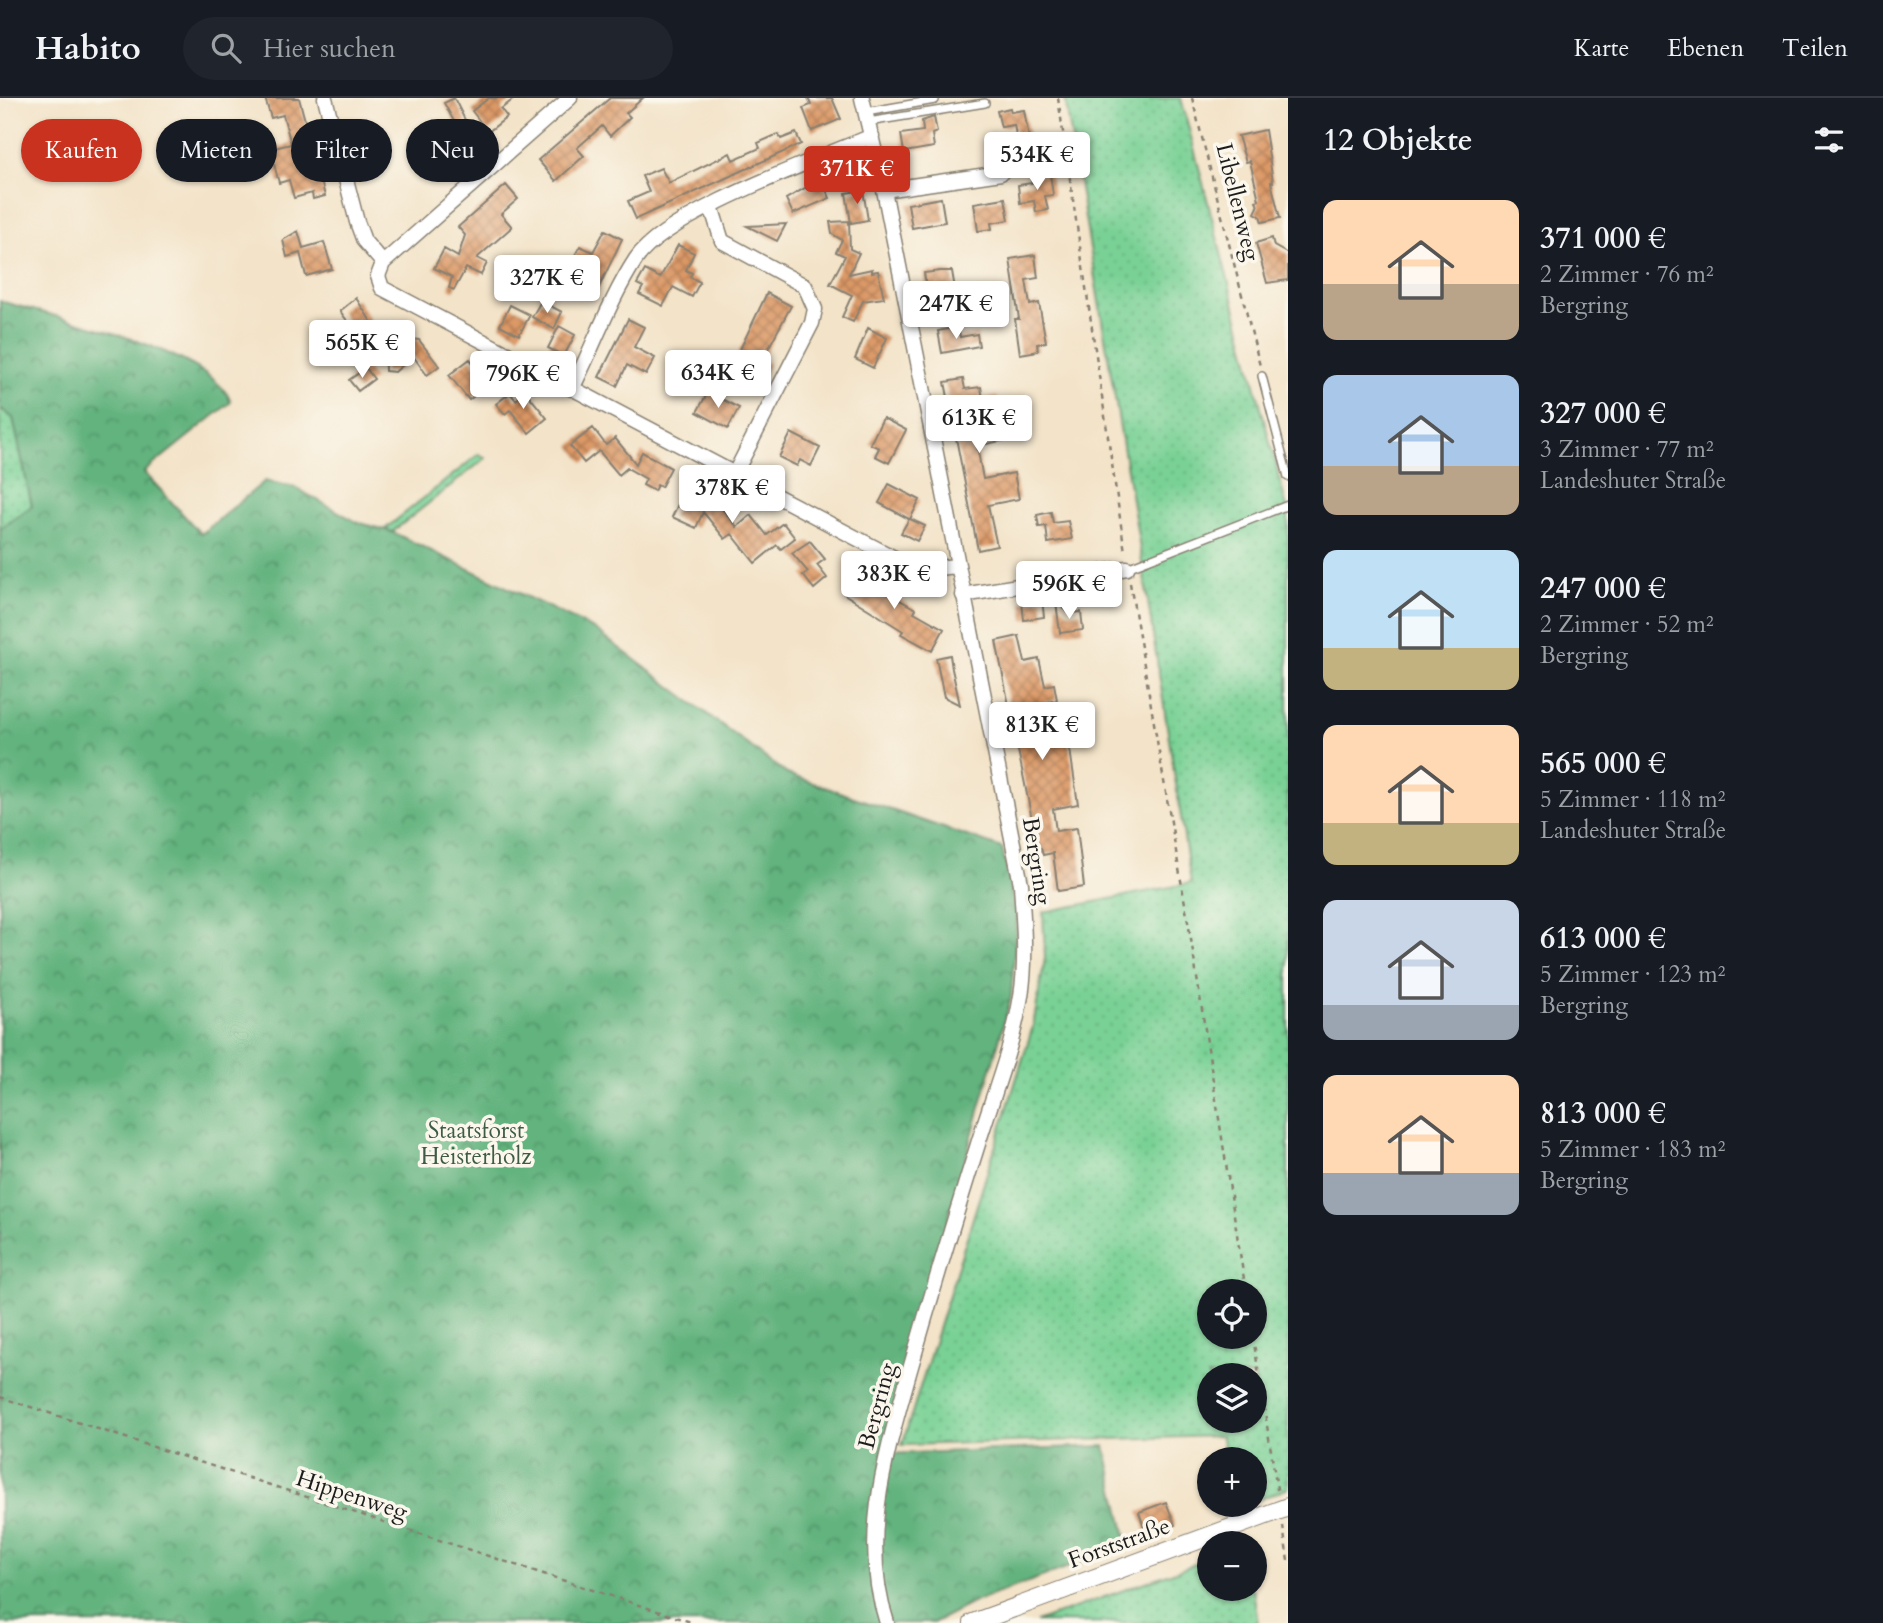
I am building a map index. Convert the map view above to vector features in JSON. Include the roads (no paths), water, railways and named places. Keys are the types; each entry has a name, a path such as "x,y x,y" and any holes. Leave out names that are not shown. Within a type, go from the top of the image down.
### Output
{"street":[{"path":"325,98 357,222 364,242 383,264"},
{"path":"570,98 383,264 378,276 382,288 917,570 957,566"},
{"path":"572,389 637,258 671,228 867,117"},
{"name":"Bergring","path":"867,117 884,190 1021,884 1024,969 1021,996 1008,1047 948,1238 885,1458 876,1511 875,1556 881,1606 887,1623"},
{"path":"884,190 1001,173"},
{"path":"711,206 722,242 805,286 815,309 812,323 735,473"},
{"path":"963,595 1127,568"},
{"name":"Forststraße","path":"985,1621 1284,1509"}],"lane":[{"path":"867,117 934,100"},
{"path":"867,117 985,103"},
{"path":"1262,376 1288,477"},
{"path":"1127,568 1288,505"}],"park label":[{"name":"Staatsforst Heisterholz","path":"476,1143"}]}
